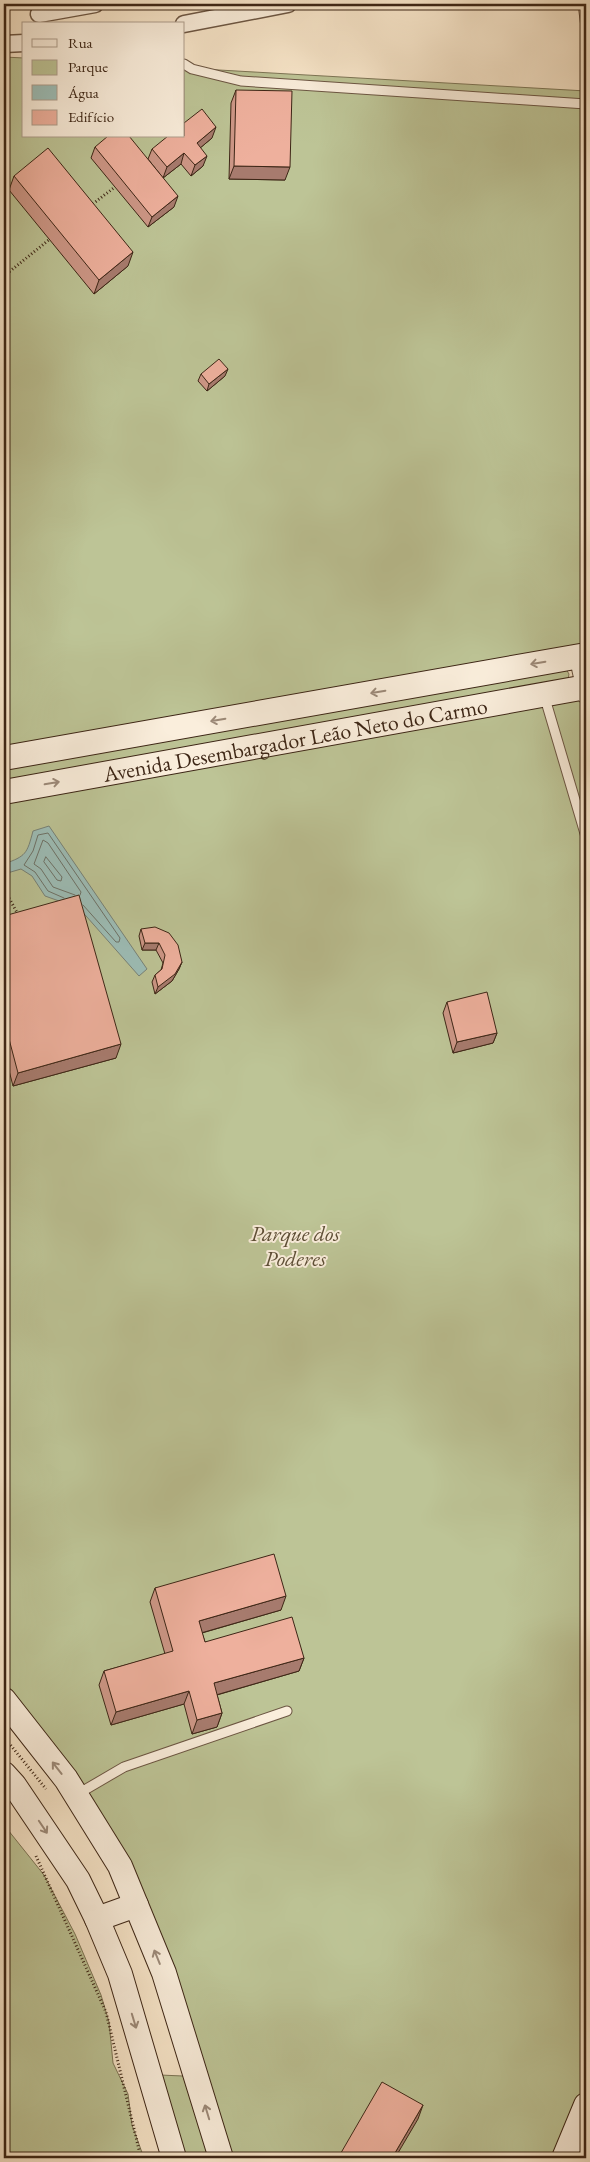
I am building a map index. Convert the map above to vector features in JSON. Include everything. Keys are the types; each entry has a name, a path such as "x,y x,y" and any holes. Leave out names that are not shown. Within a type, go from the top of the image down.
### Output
{"main road":[{"name":"Avenida Desembargador Leão Neto do Carmo","path":"4,758 580,656"},
{"name":"Avenida Desembargador Leão Neto do Carmo","path":"4,792 544,695 584,692"},
{"path":"4,1700 76,1795 120,1866 164,1973 221,2158"},
{"path":"4,1774 14,1785 78,1880 97,1919 120,1974 174,2158"},
{"path":"97,1919 136,1905"},
{"path":"564,2158 586,2104"}],"street":[{"path":"39,14 95,4"},
{"path":"185,24 288,4"},
{"path":"4,44 22,43"}],"lane":[{"path":"583,4 586,27"},
{"path":"185,65 192,69 241,81 586,104"},
{"path":"580,656 584,692"},
{"path":"544,695 586,836"},
{"path":"76,1795 124,1767 286,1711"}],"path":[{"path":"84,211 115,187"},
{"path":"4,276 50,239"},
{"path":"4,889 23,923"},
{"path":"33,1850 106,2012 141,2158"}],"green space":[{"path":"4,57 22,58 22,138 185,138 185,68 586,91 586,655 4,758"},
{"path":"564,666 569,674 567,685 4,786 4,766"},
{"name":"Parque dos Poderes","path":"586,687 586,2105 564,2158 221,2158 120,1866 4,1700 4,792"},
{"path":"4,1825 44,1875 75,1934 101,1995 109,2022 113,2063 128,2094 132,2125 144,2158 4,2158"},
{"path":"160,2075 183,2076 209,2158 184,2158"}],"water":[{"path":"49,826 147,969 139,976 79,908 45,896 32,876 21,869 4,874 4,864 17,859 25,853 33,831"}],"building":[{"path":"236,90 292,91 290,167 234,166"},
{"path":"202,109 216,127 197,143 207,156 195,165 184,153 167,167 152,149 166,138 185,138 185,122"},
{"path":"106,138 131,138 178,196 152,217 95,147"},
{"path":"48,148 133,252 99,280 14,176"},
{"path":"219,359 228,369 209,384 201,374"},
{"path":"79,895 121,1044 18,1073 4,1020 4,916"},
{"path":"155,927 169,933 178,945 182,962 175,974 158,987 155,975 162,969 165,955 159,943 145,943 141,929"},
{"path":"487,992 497,1033 457,1042 447,1002"},
{"path":"274,1554 286,1596 199,1621 205,1642 292,1617 304,1658 214,1683 222,1713 197,1720 189,1691 116,1712 104,1671 173,1651 155,1588"},
{"path":"382,2082 423,2105 392,2158 338,2158"}]}
